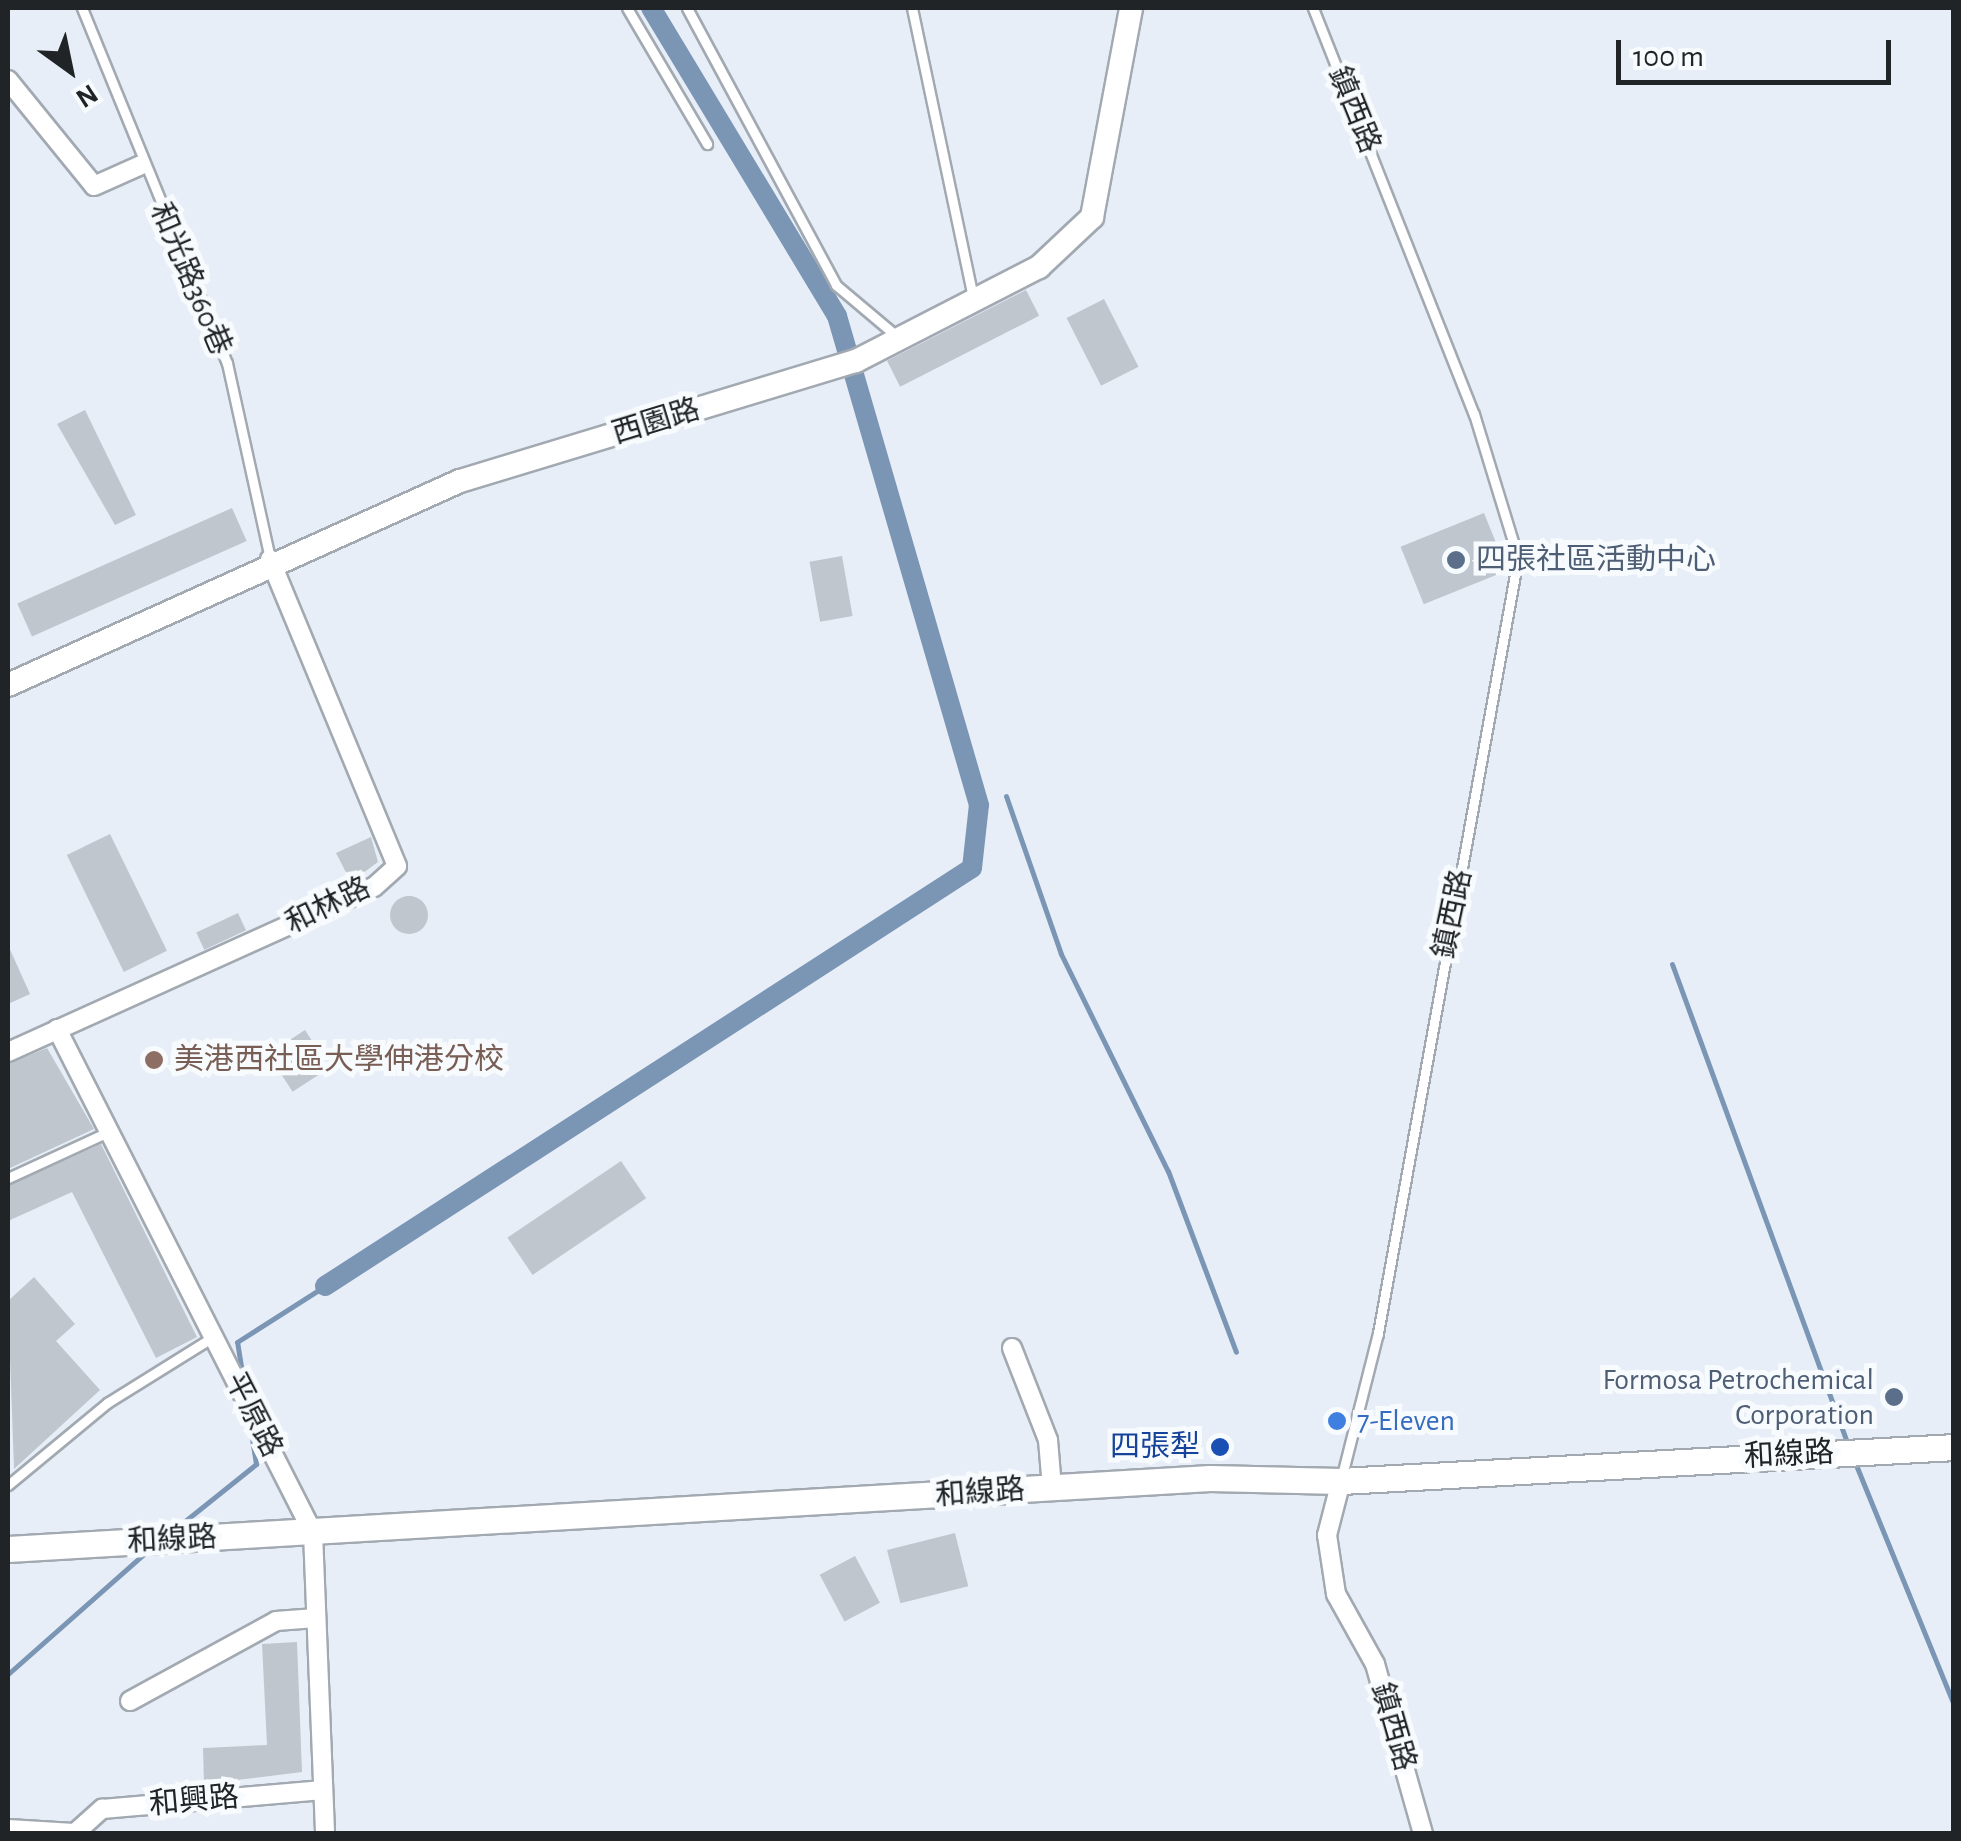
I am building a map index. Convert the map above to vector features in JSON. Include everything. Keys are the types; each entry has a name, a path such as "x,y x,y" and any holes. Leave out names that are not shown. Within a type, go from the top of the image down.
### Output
{"main road":[{"name":"和線路","path":"8,1549 1052,1488 1340,1482 1954,1447"}],"street":[{"name":"西園路","path":"8,685 270,559 460,481 856,361 974,302 1064,250 1092,216 1131,8"},
{"path":"8,80 94,186 141,164"},
{"name":"和林路","path":"8,1052 374,886 396,866 270,559"},
{"name":"平原路","path":"57,1030 313,1532 325,1834"},
{"path":"1012,1348 1048,1440 1052,1488"},
{"name":"鎮西路","path":"1340,1482 1327,1535 1336,1594 1375,1664 1423,1834"},
{"path":"130,1701 276,1622 316,1618"},
{"name":"和興路","path":"74,1833 102,1809 323,1790"},
{"path":"8,1829 74,1833"}],"lane":[{"name":"和光路360巷","path":"82,8 141,164 226,363 270,559"},
{"path":"627,8 706,144"},
{"path":"687,8 836,284 901,339"},
{"path":"912,8 974,302"},
{"name":"鎮西路","path":"1313,8 1474,414 1518,558 1378,1333 1340,1482"},
{"path":"8,1178 108,1132"},
{"path":"8,1485 108,1403 213,1336"}],"building":[{"path":"1026,290 1039,316 900,387 887,361"},
{"path":"1104,299 1139,367 1101,386 1067,318"},
{"path":"85,410 136,515 115,525 57,424"},
{"path":"232,508 247,541 32,636 17,604"},
{"name":"四張社區活動中心","path":"1484,513 1507,570 1424,604 1401,547"},
{"path":"842,556 853,616 820,622 810,562"},
{"path":"110,834 167,951 124,972 67,855"},
{"path":"371,837 378,862 351,882 336,853"},
{"path":"409,896 422,902 428,915 422,928 409,934 396,928 390,915 396,902"},
{"path":"238,913 246,930 204,950 196,932"},
{"path":"8,945 30,994 8,1004"},
{"path":"305,1030 330,1068 293,1092 268,1054"},
{"path":"47,1048 94,1129 8,1169 8,1064"},
{"path":"101,1144 197,1337 156,1358 72,1192 8,1221 8,1186"},
{"path":"621,1161 646,1198 533,1275 507,1238"},
{"path":"34,1277 75,1324 56,1341 100,1390 14,1469 8,1301"},
{"path":"955,1533 968,1586 900,1603 887,1550"},
{"path":"855,1556 880,1603 845,1622 820,1575"},
{"path":"297,1642 302,1772 204,1784 203,1748 267,1745 262,1644"}],"waterway":[{"path":"325,1286 972,868 979,805 837,316 651,8"},
{"path":"1006,796 1061,954 1168,1171 1236,1352"},
{"path":"1672,964 1848,1445"},
{"path":"243,1379 237,1342 325,1286"},
{"path":"175,1529 256,1464 250,1425"},
{"path":"1854,1460 1954,1705"},
{"path":"8,1674 147,1551"}],"place":[{"name":"四張社區活動中心","path":"1456,560"},
{"name":"美港西社區大學伸港分校","path":"154,1060"},
{"name":"Formosa Petrochemical Corporation","path":"1894,1397"},
{"name":"7-Eleven","path":"1337,1421"},
{"name":"四張犁","path":"1220,1447"}]}
